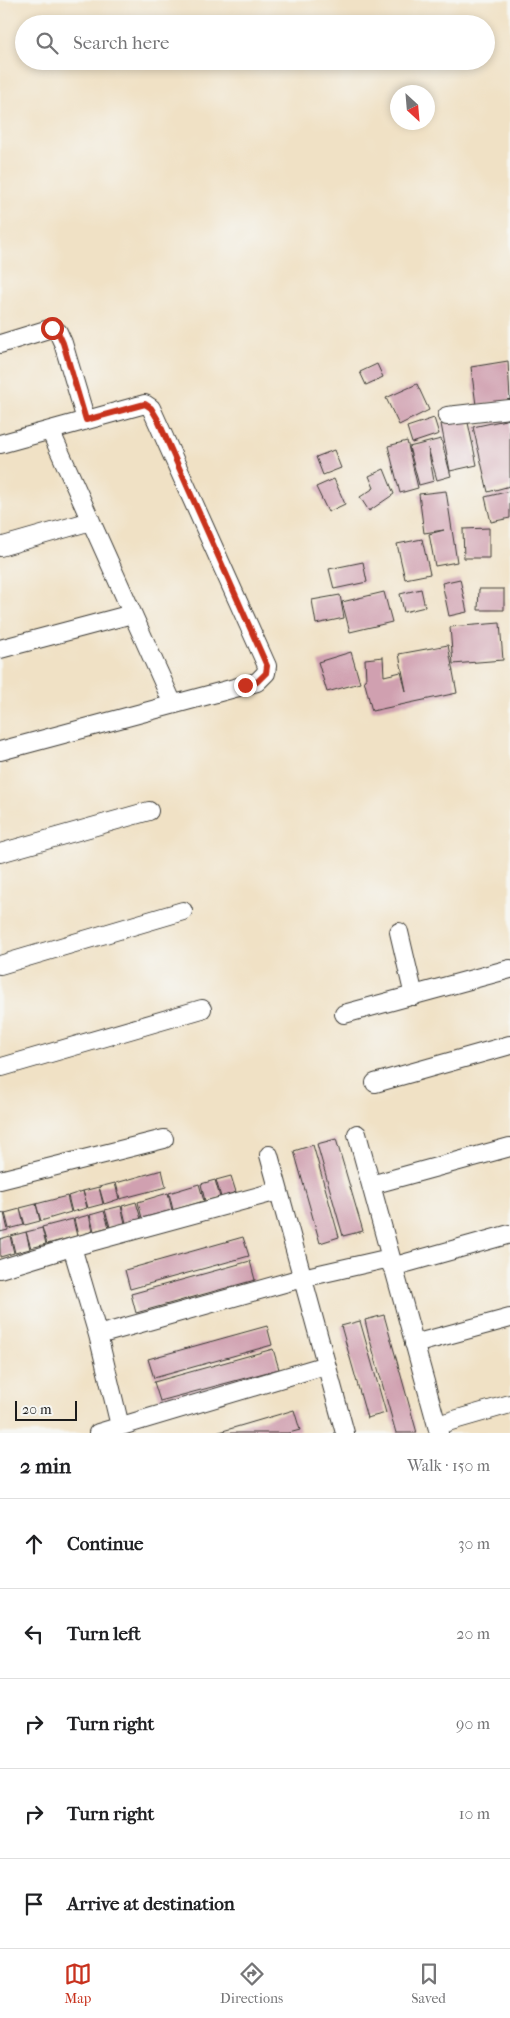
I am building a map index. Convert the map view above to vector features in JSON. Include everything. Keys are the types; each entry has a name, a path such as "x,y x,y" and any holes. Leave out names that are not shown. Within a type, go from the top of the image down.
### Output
{"street":[{"path":"0,344 42,330 52,328 58,332 86,420"},
{"path":"0,444 145,404 151,408 161,426 267,666 266,673 257,682 0,751"},
{"path":"447,416 510,409"},
{"path":"50,430 173,704"},
{"path":"0,547 91,520"},
{"path":"0,649 132,614"},
{"path":"0,853 149,811"},
{"path":"0,965 183,911"},
{"path":"399,932 414,996"},
{"path":"344,1014 510,969"},
{"path":"1,1065 202,1009"},
{"path":"375,1082 510,1045"},
{"path":"357,1134 438,1429 510,1404"},
{"path":"0,1180 164,1139"},
{"path":"371,1185 510,1147"},
{"path":"269,1155 345,1433"},
{"path":"0,1269 72,1247 278,1191"},
{"path":"98,1335 302,1278 391,1263 510,1234"},
{"path":"72,1247 98,1335 120,1426"},
{"path":"414,1344 510,1318"},
{"path":"98,1433 326,1366"}],"building":[{"path":"508,361 510,400 476,405 471,367"},
{"path":"377,364 383,377 366,385 360,372"},
{"path":"417,384 429,410 399,425 386,398"},
{"path":"434,418 439,434 412,443 407,427"},
{"path":"467,418 477,465 450,471 441,424"},
{"path":"510,419 510,486 488,492 473,427"},
{"path":"441,439 451,476 437,480 428,448 434,481 419,485 409,447"},
{"path":"407,441 418,488 400,493 388,446"},
{"path":"334,450 341,468 323,475 316,457"},
{"path":"384,469 394,494 369,511 360,497 374,488 369,476"},
{"path":"334,479 345,504 328,512 316,487"},
{"path":"446,491 457,562 435,566 429,534 444,530 424,533 419,494"},
{"path":"510,491 510,518 491,522 485,497"},
{"path":"489,528 489,558 464,558 463,529"},
{"path":"422,539 430,574 405,579 397,544"},
{"path":"363,562 367,582 334,589 329,569"},
{"path":"460,579 467,612 449,616 442,583"},
{"path":"421,589 425,607 404,612 400,594"},
{"path":"479,589 504,589 504,610 478,610"},
{"path":"384,592 392,622 350,632 342,602"},
{"path":"340,595 344,618 316,624 312,600"},
{"path":"500,623 503,660 453,664 450,627"},
{"path":"448,645 457,693 372,711 364,680 366,680 365,659 383,657 384,676 401,672 406,691 399,654"},
{"path":"351,652 360,683 327,692 318,662"},
{"path":"336,1139 363,1231 343,1236 317,1144"},
{"path":"313,1145 339,1237 320,1243 294,1151"},
{"path":"162,1170 166,1187 120,1199 116,1183"},
{"path":"231,1176 236,1192 221,1197 216,1180"},
{"path":"215,1180 220,1197 205,1201 201,1184"},
{"path":"115,1183 119,1199 104,1204 99,1187"},
{"path":"199,1184 204,1201 173,1210 169,1193"},
{"path":"99,1187 103,1204 88,1208 83,1191"},
{"path":"83,1191 87,1208 72,1212 68,1196"},
{"path":"168,1193 172,1210 142,1218 138,1202"},
{"path":"67,1196 71,1212 41,1221 36,1204"},
{"path":"136,1202 141,1219 126,1223 122,1206"},
{"path":"36,1204 40,1221 25,1225 20,1208"},
{"path":"121,1206 125,1223 110,1227 105,1210"},
{"path":"20,1209 24,1225 9,1229 5,1213"},
{"path":"104,1211 109,1227 94,1231 90,1215"},
{"path":"4,1213 8,1230 0,1232 0,1214"},
{"path":"89,1215 93,1231 78,1236 74,1219"},
{"path":"73,1219 77,1236 47,1244 42,1227"},
{"path":"42,1228 46,1244 31,1248 26,1232"},
{"path":"26,1232 30,1249 15,1253 11,1236"},
{"path":"10,1236 14,1253 0,1257 0,1239"},
{"path":"243,1237 249,1256 130,1289 125,1270"},
{"path":"250,1261 255,1280 136,1313 131,1294"},
{"path":"384,1315 417,1433 396,1433 368,1333 365,1320"},
{"path":"360,1321 386,1413 367,1418 341,1326"},
{"path":"267,1326 272,1345 154,1378 148,1359"},
{"path":"273,1349 279,1369 160,1401 154,1382"},
{"path":"294,1410 300,1430 289,1433 216,1433"}],"route":[{"path":"52,328 58,332 63,343 86,420 145,404 151,408 157,418 267,666 266,673 257,682 245,685"}]}
